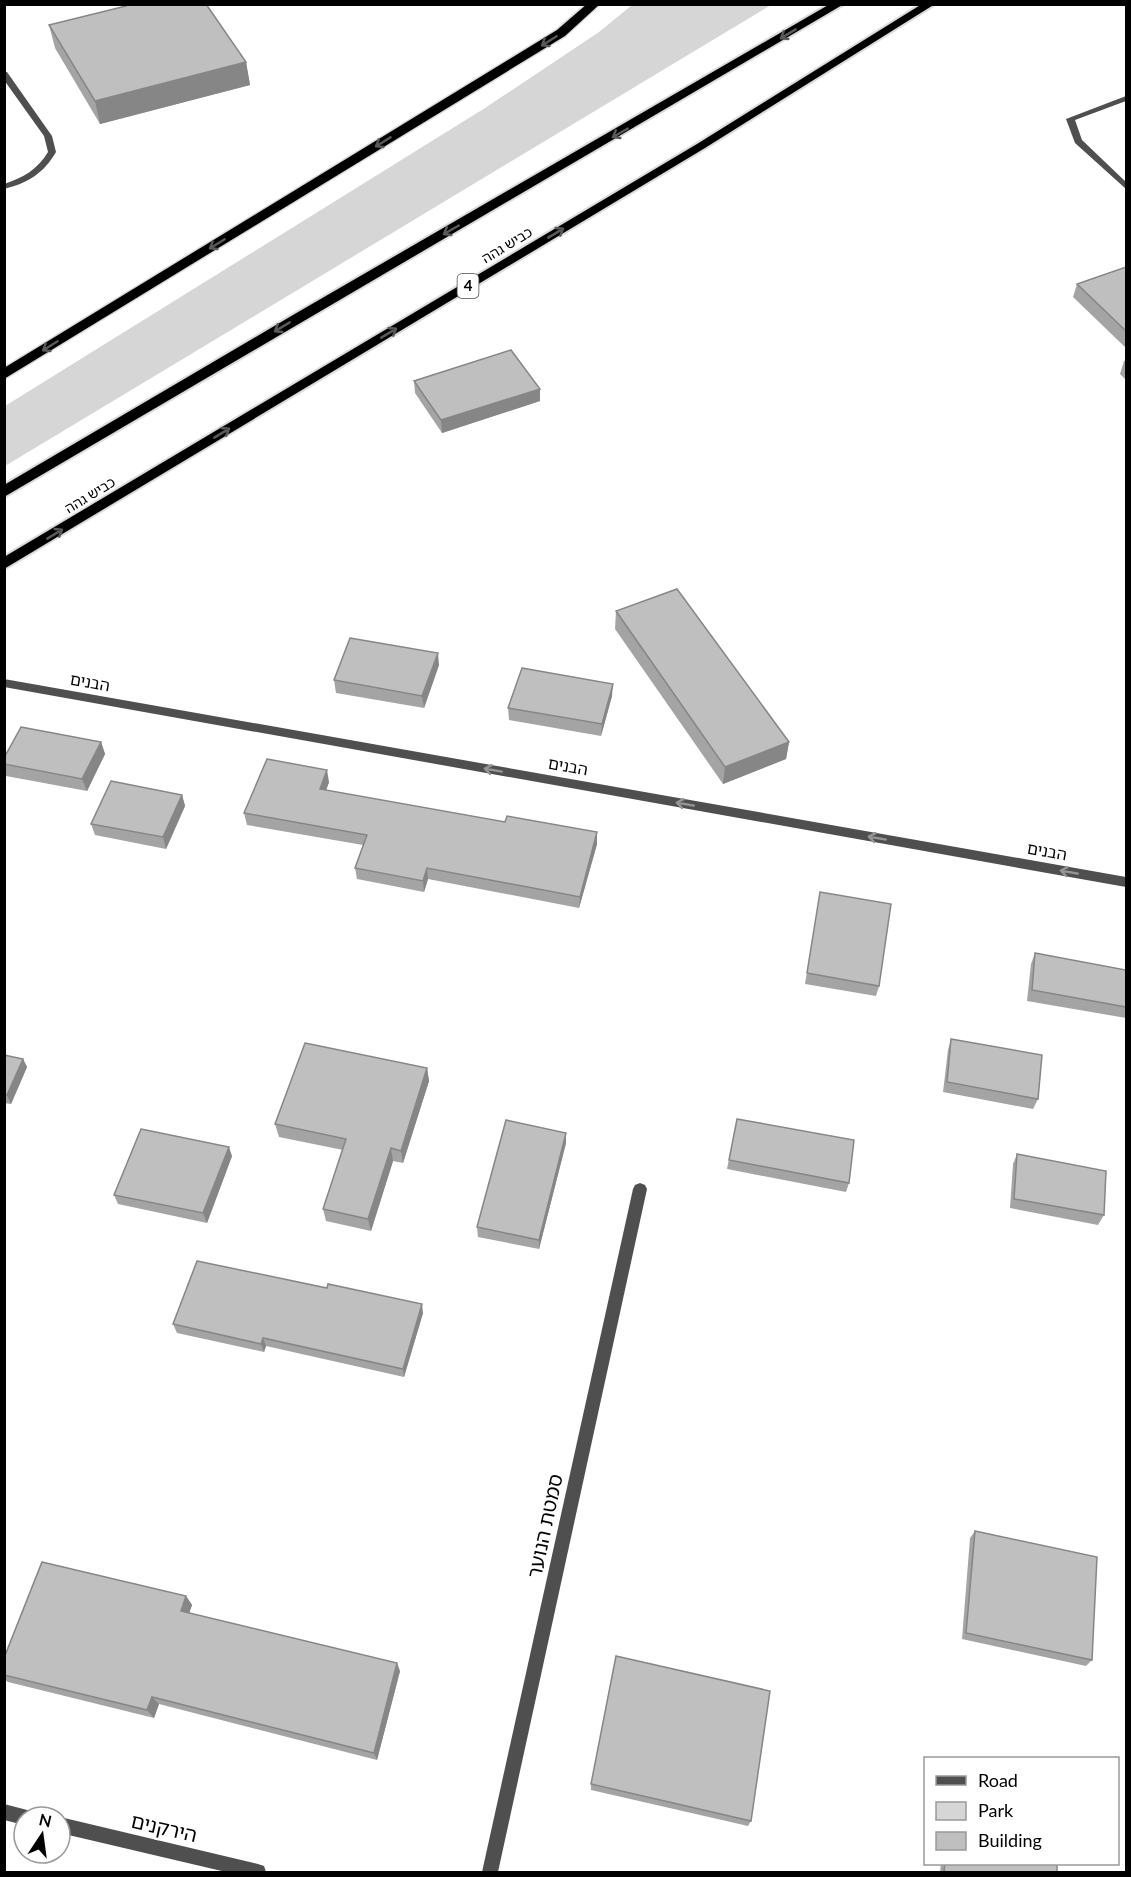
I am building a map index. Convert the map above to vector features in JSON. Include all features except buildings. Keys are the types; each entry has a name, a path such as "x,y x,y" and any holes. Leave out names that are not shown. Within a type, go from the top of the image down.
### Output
{"highway":[{"path":"4,375 561,33 595,4"},
{"path":"4,492 297,318 838,4"},
{"name":"כביש גהה","path":"4,564 701,146 930,4"}],"street":[{"path":"4,74 48,136 52,152 46,164 35,175 4,187"},
{"path":"1126,99 1070,119 1078,141 1126,186"},
{"name":"הבנים","path":"4,683 1126,882"},
{"name":"סמטת הנוער","path":"490,1872 640,1189"},
{"name":"הירקנים","path":"72,1828 258,1872"}],"green space":[{"path":"632,5 771,5 5,466 5,406 485,108 599,32"}]}
